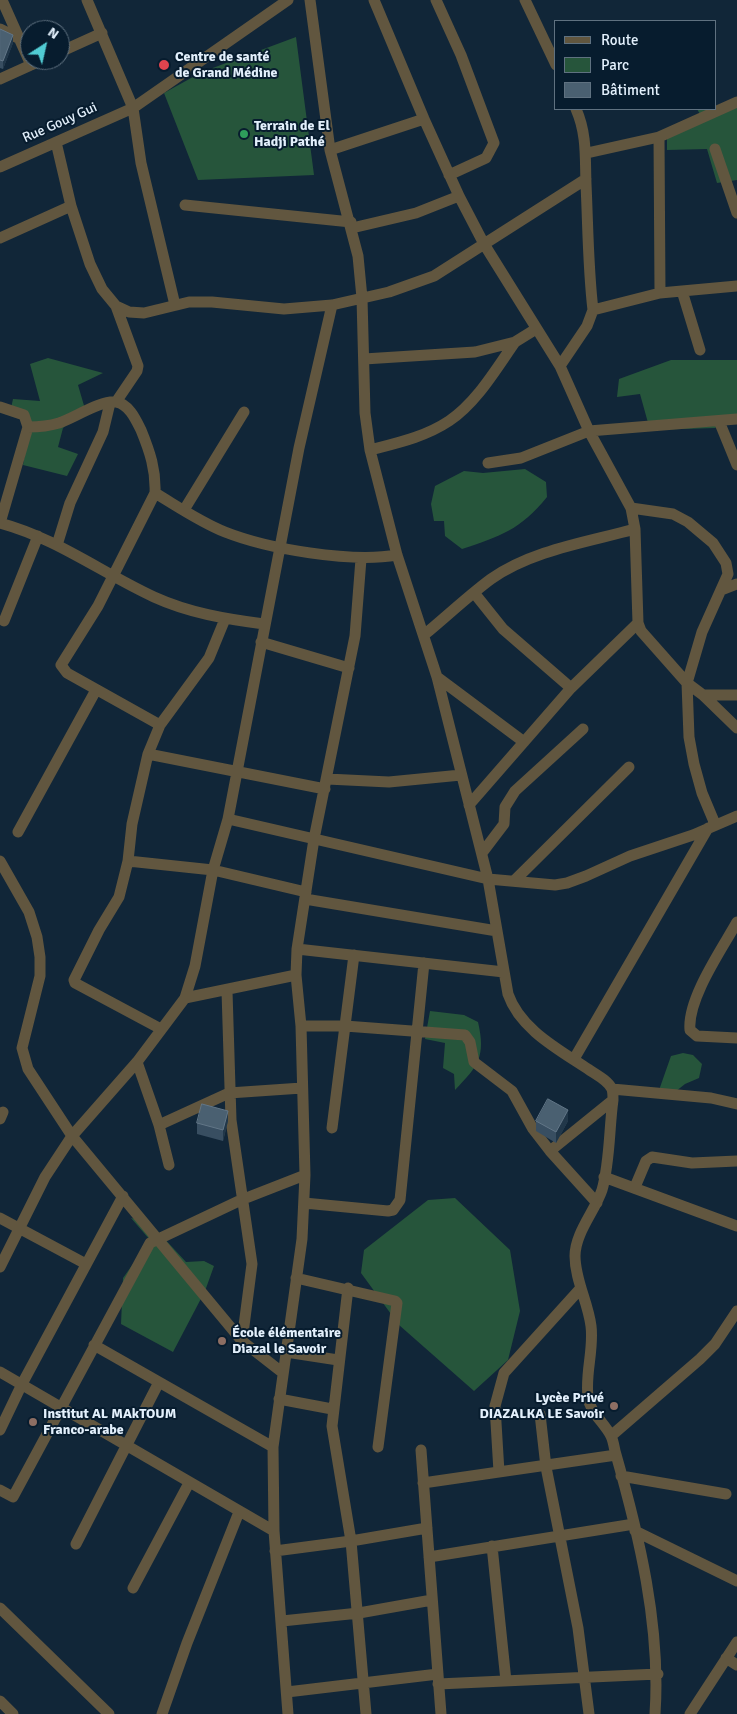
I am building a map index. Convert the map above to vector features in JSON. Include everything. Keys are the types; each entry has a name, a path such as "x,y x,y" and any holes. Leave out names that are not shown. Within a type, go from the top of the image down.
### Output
{"street":[{"path":"2,0 20,42"},
{"path":"87,0 133,108 141,163 174,305"},
{"name":"Rue Gouy Gui","path":"0,167 133,108 288,0"},
{"path":"310,0 330,150 358,256 362,298 365,413 376,483 397,555 437,677 488,878 504,972 512,1006 521,1019 600,1077 612,1094 604,1178 597,1203 577,1247 575,1256 580,1288 591,1323 592,1341 588,1398 591,1406 611,1436 634,1527 650,1602 658,1674 655,1714"},
{"path":"374,0 459,196 484,244 560,366 589,430 631,508 635,529 638,623 649,641 686,683 702,695 737,728"},
{"path":"436,0 461,55 494,143 486,158 449,175"},
{"path":"524,0 554,61"},
{"path":"0,29 18,38"},
{"path":"70,47 102,33"},
{"path":"0,79 20,70"},
{"path":"586,153 659,137 737,102"},
{"path":"560,366 587,326 593,310 586,153 584,134 576,110"},
{"path":"330,150 424,119"},
{"path":"659,137 660,293"},
{"path":"56,142 72,206 94,272 102,289 116,306 138,366 138,371 113,402 103,432 70,503 57,544"},
{"path":"714,149 737,213"},
{"path":"116,306 129,312 144,313 174,305 212,302 284,309 332,305 414,284 434,276 586,179"},
{"path":"185,205 351,225 416,213 459,196"},
{"path":"0,238 72,206"},
{"path":"593,310 660,293 737,286"},
{"path":"682,290 700,350"},
{"path":"0,1267 20,1230 41,1184 72,1136 137,1062 185,998 196,966 213,870 228,819 264,624 282,548 300,448 332,305"},
{"path":"364,359 475,352 516,342 536,329"},
{"path":"370,450 412,439 449,421 476,395 516,342"},
{"path":"28,427 60,422 113,402 127,408 136,420 149,449 156,473 155,493 98,606 62,663 62,669 160,725"},
{"path":"0,407 24,415 28,427 0,523 57,544 112,575 171,604 225,619 264,624"},
{"path":"184,510 244,412"},
{"path":"488,463 521,458 589,430 737,419"},
{"path":"719,421 737,465"},
{"path":"155,493 224,531 282,548 361,559 397,555"},
{"path":"574,1059 712,826 694,764 689,737 686,683 702,632 728,574 726,563 713,543 688,522 673,514 631,508"},
{"path":"424,635 492,579 527,560 635,529"},
{"path":"4,621 38,536"},
{"path":"288,1714 275,1551 273,1448 304,1203 301,1026 296,976 297,949 314,839 355,636 361,559"},
{"path":"721,590 737,584"},
{"path":"475,594 504,629 571,688"},
{"path":"162,1029 75,983 75,977 119,897 128,861 132,824 148,754 160,725 201,670 214,647 225,619"},
{"path":"469,805 571,688 638,623"},
{"path":"261,642 349,668"},
{"path":"437,677 524,742"},
{"path":"18,832 96,690"},
{"path":"702,695 737,695"},
{"path":"482,853 504,824 505,807 515,791 583,729"},
{"path":"148,754 326,784 389,782 461,775"},
{"path":"515,880 629,767"},
{"path":"228,819 488,878 555,884 567,883 630,856 737,816"},
{"path":"0,861 29,912 40,957 40,976 22,1048 28,1069 72,1136 242,1341 283,1373"},
{"path":"128,861 213,870 305,896 497,931"},
{"path":"737,922 705,981 695,1003 690,1023 690,1030 697,1036 737,1038"},
{"path":"297,949 504,972"},
{"path":"332,1128 354,955"},
{"path":"304,1203 388,1211 397,1205 400,1200 424,963"},
{"path":"185,998 296,976"},
{"path":"227,991 229,1093 252,1264 242,1341"},
{"path":"301,1026 345,1026 465,1035 470,1042 474,1062 512,1091 534,1129 550,1151 597,1203"},
{"path":"137,1062 159,1125 169,1165"},
{"path":"159,1125 229,1093 302,1088"},
{"path":"550,1151 612,1094 711,1098 737,1104"},
{"path":"635,1187 646,1161 652,1157 692,1163 737,1161"},
{"path":"0,1490 13,1498 150,1243 242,1200 305,1175"},
{"path":"604,1178 635,1187 684,1208 737,1226"},
{"path":"0,1430 22,1384 123,1196"},
{"path":"0,1218 86,1264"},
{"path":"296,1278 348,1288 395,1301 398,1306 378,1448"},
{"path":"348,1288 332,1409 334,1447 351,1541 359,1613 366,1714"},
{"path":"499,1472 495,1406 504,1373 580,1288"},
{"path":"611,1436 700,1359 715,1344 737,1311"},
{"path":"94,1345 158,1384 273,1448"},
{"path":"286,1352 338,1360"},
{"path":"0,1372 274,1531"},
{"path":"76,1544 158,1384"},
{"path":"279,1400 332,1409"},
{"path":"540,1414 546,1467 578,1628 589,1714"},
{"path":"421,1450 441,1714"},
{"path":"423,1483 616,1456"},
{"path":"621,1476 726,1494"},
{"path":"133,1588 189,1483"},
{"path":"162,1714 187,1643 239,1512"},
{"path":"429,1557 560,1536 634,1527 737,1581"},
{"path":"275,1551 427,1528"},
{"path":"492,1546 506,1681"},
{"path":"282,1622 359,1613 432,1600"},
{"path":"0,1608 109,1714"},
{"path":"690,1714 737,1642"},
{"path":"726,1658 737,1666"},
{"path":"287,1692 438,1679 506,1681 658,1674"},
{"path":"0,1701 13,1714"}],"green space":[{"name":"Terrain de El Hadji Pathé","path":"296,37 314,175 198,180 164,93 202,72"},
{"path":"737,97 737,180 717,183 707,149 667,150 667,131 701,116 698,110 717,110"},
{"path":"48,358 103,373 78,385 85,409 63,428 58,447 78,454 67,476 23,465 27,442 24,416 11,408 13,399 40,401 30,364"},
{"path":"671,360 737,360 737,414 715,428 650,430 640,394 617,397 619,379"},
{"path":"525,469 546,482 547,497 519,525 499,536 462,549 445,536 444,521 434,521 431,504 435,486 464,471 483,473"},
{"path":"430,1011 464,1015 478,1022 481,1044 478,1060 455,1090 454,1074 443,1068 445,1043 425,1039"},
{"path":"683,1053 693,1055 702,1064 699,1078 685,1084 675,1092 658,1093 671,1056"},
{"path":"455,1198 510,1250 520,1311 508,1360 474,1391 399,1325 361,1273 364,1250 428,1200"},
{"path":"131,1218 149,1222 186,1262 204,1261 214,1266 205,1291 173,1352 121,1324 123,1278 150,1240"}],"building":[{"path":"0,29 13,35 3,61 0,60"},
{"path":"548,1099 568,1110 556,1132 536,1121"},
{"path":"202,1104 228,1111 223,1130 197,1123"}],"place":[{"name":"Centre de santé de Grand Médine","path":"164,65"},
{"name":"Terrain de El Hadji Pathé","path":"244,134"},
{"name":"École élémentaire Diazal le Savoir","path":"222,1341"},
{"name":"Lycèe Privé DIAZALKA LE Savoir","path":"614,1406"},
{"name":"Institut AL MAkTOUM Franco-arabe","path":"33,1422"}]}
